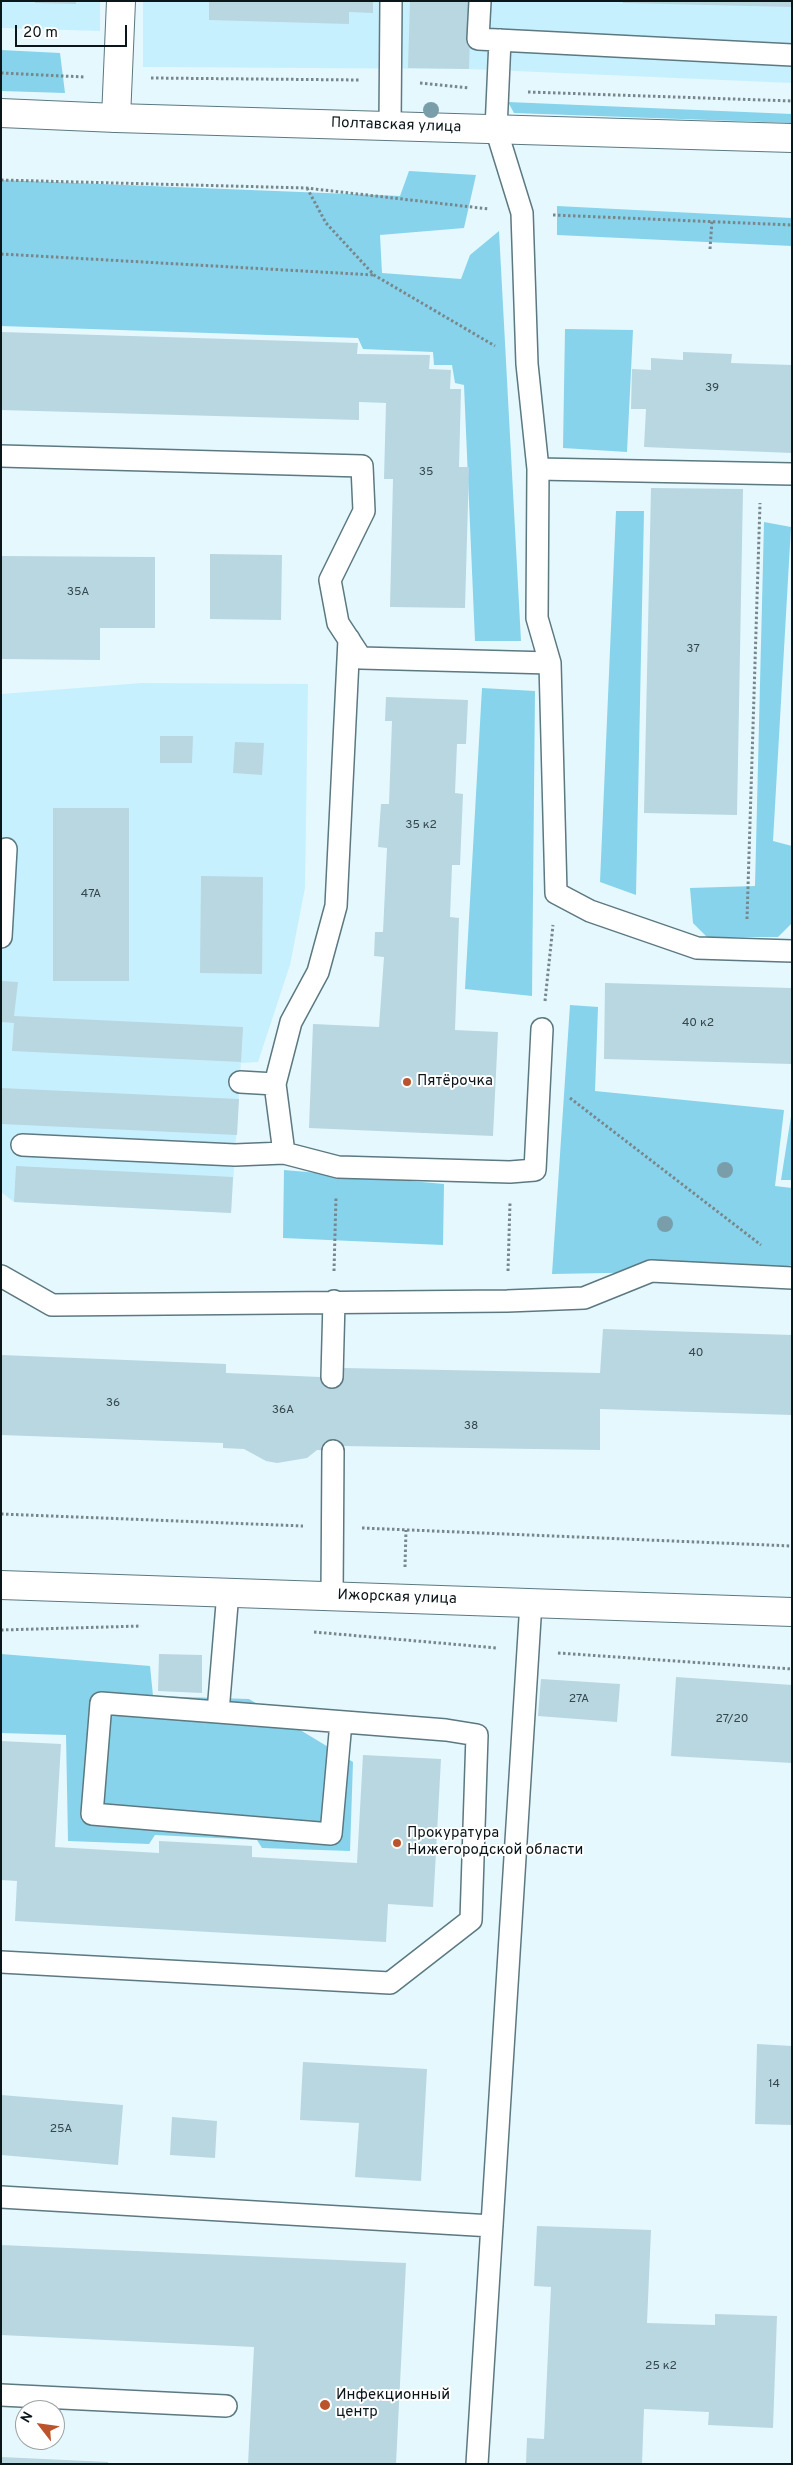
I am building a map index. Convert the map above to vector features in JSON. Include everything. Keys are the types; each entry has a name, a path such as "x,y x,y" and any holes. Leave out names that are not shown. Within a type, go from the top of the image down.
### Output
{"street":[{"path":"116,118 121,1"},
{"name":"Полтавская улица","path":"1,112 116,118 792,138"},
{"name":"Ижорская улица","path":"1,1585 792,1612"}],"lane":[{"path":"390,126 391,1"},
{"path":"480,1 478,39 792,56"},
{"path":"500,40 496,129 522,213 527,364 538,469 537,618 550,663 556,893 590,912 697,948 792,951"},
{"path":"1,456 362,466 364,511 330,580 338,623 361,658 550,663"},
{"path":"538,469 792,474"},
{"path":"284,1153 275,1084 291,1022 318,972 336,906 349,639"},
{"path":"1,852 6,849 1,937"},
{"path":"22,1145 235,1155 284,1153 338,1168 510,1172 535,1170 542,1029"},
{"path":"240,1082 275,1084"},
{"path":"1,1276 52,1305 334,1301 507,1301 584,1298 651,1271 792,1278"},
{"path":"332,1377 334,1301"},
{"path":"332,1596 334,1451"},
{"path":"218,1712 228,1592"},
{"path":"477,2464 530,1651 531,1602"},
{"path":"1,1962 390,1983 471,1920 477,1735 446,1730 101,1703 92,1814 331,1834 341,1722"},
{"path":"1,2197 492,2226"},
{"path":"1,2396 226,2406"}],"path":[{"path":"1,180 306,188 522,213 792,225"},
{"path":"306,188 326,223 374,275 527,364"},
{"path":"710,249 712,222"},
{"path":"1,254 374,275"},
{"path":"746,950 761,473"},
{"path":"542,1029 556,893"},
{"path":"540,1074 768,1251"},
{"path":"507,1301 510,1221"},
{"path":"334,1301 335,1222"},
{"path":"1,1514 792,1546"},
{"path":"1,1630 148,1626"},
{"path":"305,1631 530,1651 792,1669"}],"shaded area":[{"path":"1,1 100,1 100,31 1,28"},
{"path":"143,1 792,1 792,83 469,69 143,67"},
{"path":"1,50 60,53 65,93 1,91"},
{"path":"508,102 792,114 792,123 514,113"},
{"path":"409,171 476,175 464,228 380,235 382,273 461,279 470,255 499,231 521,641 475,641 464,385 455,383 452,365 434,365 433,352 363,349 358,338 1,326 1,180 400,196"},
{"path":"557,206 792,218 792,246 557,235"},
{"path":"565,329 633,330 627,452 563,448"},
{"path":"616,511 644,511 636,895 600,882"},
{"path":"764,522 791,527 773,841 792,846 792,923 778,937 707,937 693,923 690,888 755,886"},
{"path":"142,683 308,684 305,888 290,965 258,1062 241,1063 231,1213 14,1202 1,1192 1,694"},
{"path":"482,688 535,691 532,996 465,989"},
{"path":"570,1005 598,1007 595,1091 784,1110 775,1186 792,1188 792,1265 773,1270 552,1274"},
{"path":"792,1110 792,1180 781,1180"},
{"path":"284,1170 444,1184 443,1245 283,1238"},
{"path":"1,1654 150,1666 153,1696 249,1699 353,1762 350,1851 262,1848 257,1840 155,1835 149,1844 68,1841 66,1735 1,1733"}],"building":[{"path":"35,1 76,1 76,4 35,3"},
{"path":"209,1 373,1 373,13 349,12 349,24 209,20"},
{"path":"410,1 471,1 469,69 408,68"},
{"path":"623,1 792,1 792,7 623,3"},
{"path":"1,332 358,343 357,354 430,355 429,369 451,370 450,389 461,389 459,467 469,467 465,608 390,607 393,479 384,479 386,403 359,402 359,420 1,410"},
{"path":"683,352 732,354 731,363 792,365 792,453 644,447 646,409 631,409 632,369 651,370 651,358 683,360"},
{"path":"651,488 743,489 737,815 644,813"},
{"path":"210,554 282,555 281,620 210,619"},
{"path":"1,556 155,557 155,628 100,628 100,660 1,659"},
{"path":"386,697 468,700 466,744 457,744 455,793 463,794 460,865 452,865 450,917 459,918 455,1030 498,1032 493,1136 309,1128 313,1024 379,1027 384,957 374,956 375,932 383,932 387,848 378,847 381,804 389,804 392,721 385,721"},
{"path":"160,736 193,736 192,763 160,763"},
{"path":"235,742 264,743 262,775 233,773"},
{"path":"53,808 129,808 129,981 53,981"},
{"path":"201,876 263,877 262,974 200,973"},
{"path":"1,981 18,982 14,1016 243,1027 241,1062 12,1051 14,1023 1,1022"},
{"path":"605,983 792,988 792,1064 604,1059"},
{"path":"1,1088 239,1099 237,1135 1,1124"},
{"path":"16,1166 233,1177 231,1213 14,1202"},
{"path":"603,1329 792,1335 792,1415 600,1409 600,1450 341,1446 341,1451 317,1450 307,1458 277,1463 266,1461 244,1449 223,1448 223,1443 1,1435 1,1355 226,1364 226,1373 344,1378 343,1368 600,1373"},
{"path":"159,1654 202,1655 202,1693 158,1691"},
{"path":"676,1677 792,1685 792,1763 671,1756"},
{"path":"541,1679 620,1684 617,1722 538,1716"},
{"name":"Прокуратура Нижегородской области","path":"1,1741 61,1744 55,1847 159,1853 159,1841 252,1846 252,1857 357,1863 363,1755 441,1759 433,1907 388,1904 386,1942 15,1921 17,1881 1,1880"},
{"path":"757,2044 792,2046 792,2125 755,2124"},
{"path":"303,2062 427,2069 421,2181 355,2177 359,2123 300,2120"},
{"path":"1,2095 123,2105 118,2165 1,2155"},
{"path":"172,2117 217,2121 215,2158 170,2155"},
{"path":"537,2226 651,2230 647,2323 715,2325 715,2314 777,2316 773,2428 708,2425 709,2412 644,2409 642,2464 526,2464 527,2438 544,2439 551,2287 534,2286"},
{"name":"Инфекционный центр","path":"1,2245 406,2263 396,2464 248,2464 254,2347 1,2335"},
{"path":"1,2457 108,2462 108,2464 1,2464"}],"place":[{"name":"Пятёрочка","path":"407,1082"},
{"name":"Прокуратура Нижегородской области","path":"397,1843"},
{"name":"Инфекционный центр","path":"325,2405"}]}
